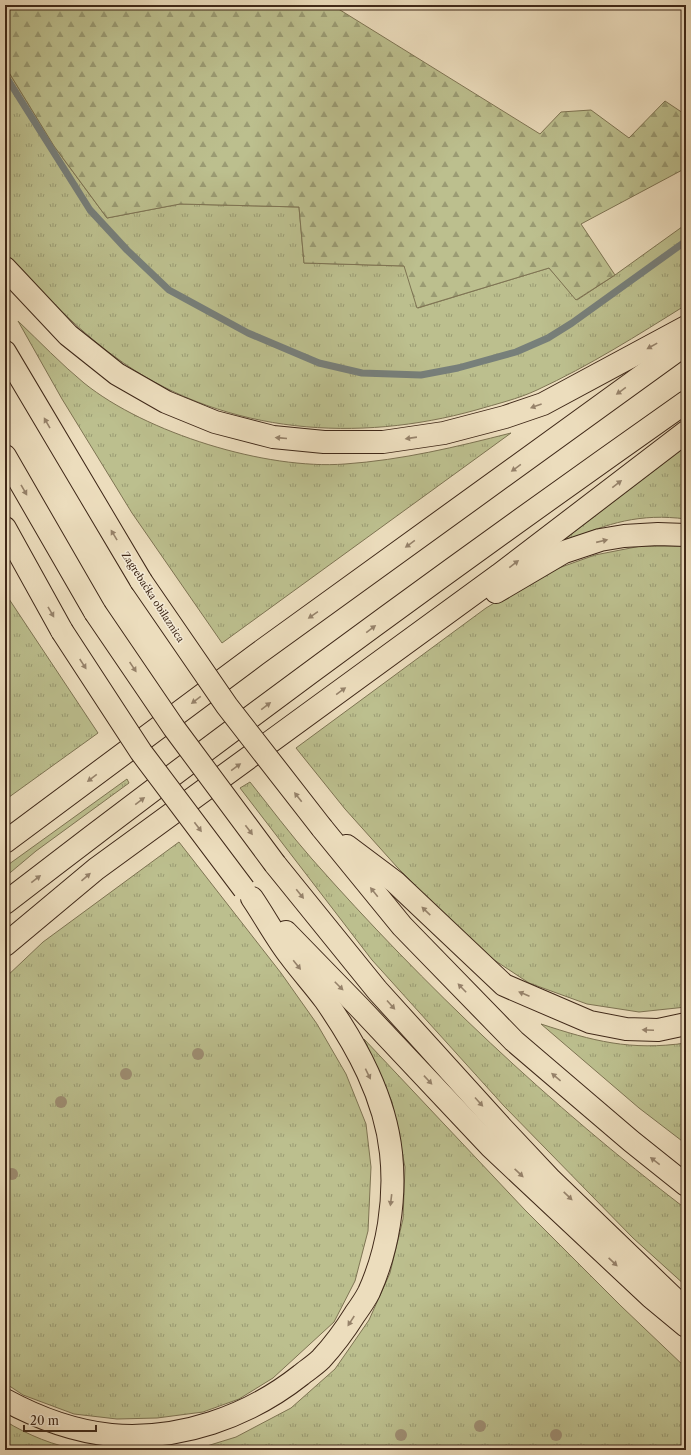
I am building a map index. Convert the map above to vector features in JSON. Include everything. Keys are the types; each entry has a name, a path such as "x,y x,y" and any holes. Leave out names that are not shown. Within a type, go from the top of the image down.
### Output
{"highway":[{"path":"5,268 68,335 117,374 166,402 215,422 266,435 324,442 383,442 444,433 505,417 543,404 686,328"},
{"path":"5,842 256,655 686,344"},
{"name":"Zagrebačka obilaznica","path":"5,352 141,581 227,706 322,828"},
{"path":"5,903 83,843 420,592 686,402"},
{"path":"5,945 96,869 449,612 686,432"},
{"path":"5,456 95,612 174,728 275,864 377,990 503,1129 551,1180 686,1310"},
{"path":"5,528 40,594"},
{"path":"449,612 502,589 564,552 600,540 624,536 686,535"},
{"path":"5,541 141,752 248,893 289,955 324,999 353,1044 380,1099 391,1153 393,1187 382,1259 368,1294 343,1333 319,1361 284,1388 252,1407 215,1423 155,1434 112,1434 71,1427 35,1416 5,1400"},
{"path":"322,828 395,882 504,986 590,1022 626,1028 658,1030 686,1024"},
{"path":"322,828 402,926 514,1041 631,1141 686,1185"},
{"path":"248,893 360,1008 491,1147 651,1297 686,1326"},
{"path":"5,963 24,945 46,912"}],"green space":[{"path":"5,5 332,5 540,134 561,112 591,110 629,138 665,101 686,115 686,168 581,224 615,275 576,300 549,268 417,308 404,266 304,263 299,207 180,204 107,218 54,146 5,66"},
{"path":"5,66 54,146 107,218 180,204 299,207 304,263 405,266 418,308 549,268 577,300 615,275 686,224 686,305 631,339 537,390 476,410 431,420 386,427 340,428 295,426 250,418 207,405 165,387 125,364 109,352 51,301 10,259 5,251"},
{"path":"18,321 75,376 110,401 140,418 173,432 244,454 280,461 314,464 345,464 408,456 511,433 222,643 132,513 62,399"},
{"path":"686,446 686,519 654,517 625,521 596,529 567,541 566,538"},
{"path":"641,546 686,546 686,1007 639,1012 587,1004 529,983 479,950 397,867 345,809 296,748 486,608 542,574 595,555"},
{"path":"5,593 98,733 5,800"},
{"path":"127,779 129,783 36,851 5,877 5,867"},
{"path":"250,782 312,859 355,907 444,999 490,1043 586,1128 686,1209 686,1286 633,1238 504,1106 372,960 240,788"},
{"path":"179,842 281,973 317,1024 346,1074 366,1124 371,1167 368,1231 355,1281 334,1322 273,1378 239,1399 203,1412 157,1418 117,1419 74,1414 23,1395 5,1383 5,978 43,942"},
{"path":"541,1024 595,1040 612,1043 647,1046 686,1043 686,1144 639,1108"},
{"path":"364,1039 525,1210 621,1306 686,1368 686,1450 194,1450 236,1437 291,1408 335,1369 369,1320 390,1273 403,1219 405,1167 392,1102"},
{"path":"5,1421 42,1439 61,1446 81,1450 5,1450"}],"waterway":[{"path":"5,75 90,210 127,250 169,290 248,333 319,363 362,373 421,375 458,368 516,352 548,338 572,323 686,241"}]}
